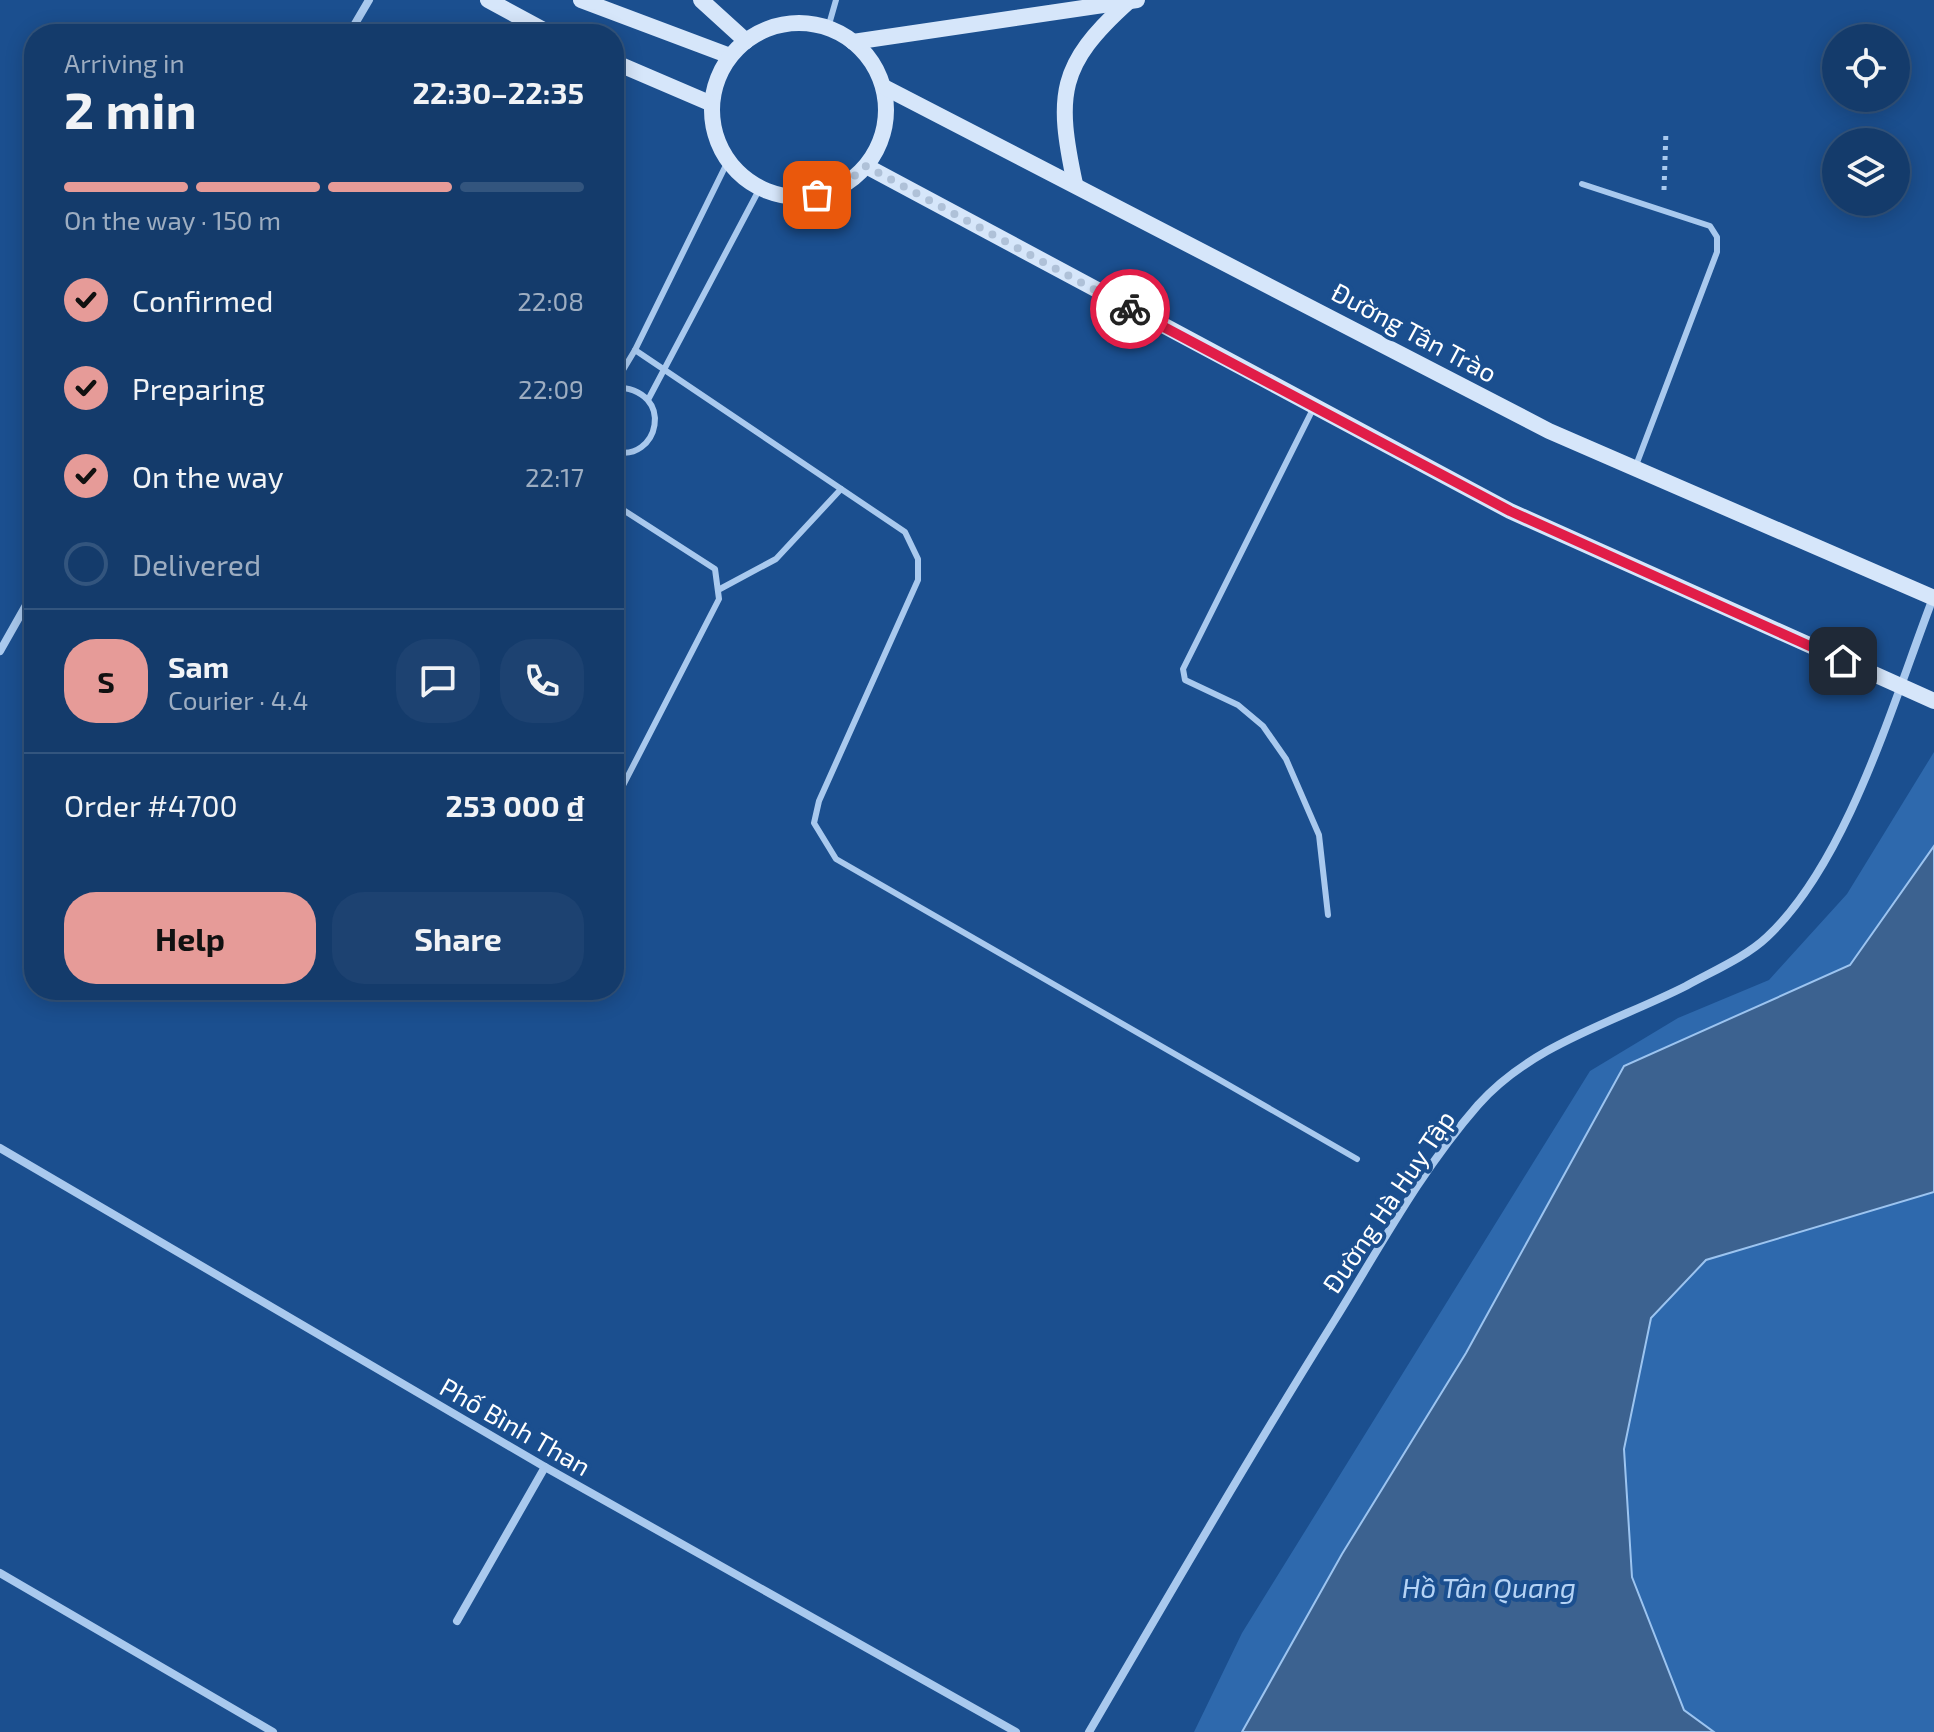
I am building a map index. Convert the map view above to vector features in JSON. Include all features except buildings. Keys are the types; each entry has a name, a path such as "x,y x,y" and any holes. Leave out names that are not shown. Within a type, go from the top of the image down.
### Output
{"main road":[{"path":"488,0 532,24"},
{"path":"581,0 730,56"},
{"path":"701,0 746,41"},
{"path":"853,42 1133,1"},
{"path":"1075,184 1063,130 1070,68 1093,34 1133,1"},
{"path":"800,22 828,28 853,42 872,62 884,87 886,115 880,142 866,166 844,185 817,195 788,196 760,188 728,161 715,134 712,104 717,79 730,56 746,41 771,27 800,22"},
{"path":"624,66 712,104"},
{"name":"Đường Tân Trào","path":"884,87 1549,431 1934,598"},
{"path":"866,166 1313,409 1510,511 1934,701"}],"street":[{"path":"355,24 369,0"},
{"name":"Đường Hà Huy Tập","path":"1089,1732 1235,1481 1436,1156 1481,1102 1524,1064 1573,1037 1689,984 1765,939 1805,893 1846,822 1934,598"},
{"path":"0,651 24,609"},
{"name":"Phố Bình Than","path":"0,1148 545,1467 1016,1732"},
{"path":"457,1621 545,1467"},
{"path":"0,1573 273,1732"}],"lane":[{"path":"828,28 836,0"},
{"path":"624,369 728,161"},
{"path":"1582,184 1710,226 1717,237 1717,252 1635,468"},
{"path":"649,398 760,188"},
{"path":"635,350 905,532 918,559 918,580 819,801 814,823 822,841 836,859 1357,1159"},
{"path":"624,387 632,387 649,398 656,416 653,434 640,449 624,453"},
{"path":"1313,409 1183,669 1185,680 1238,705 1263,726 1286,759 1319,835 1328,915"},
{"path":"720,589 776,559 841,489"},
{"path":"624,510 715,569 720,589 719,599 624,784"}],"path":[{"path":"1663,211 1666,130"}],"shaded area":[{"path":"1934,752 1934,1732 1194,1732 1242,1633 1590,1071 1678,1018 1769,980 1847,894"}],"water":[{"name":"Hồ Tân Quang","path":"1934,846 1934,1192 1706,1260 1651,1318 1624,1449 1632,1577 1684,1710 1714,1732 1242,1732 1342,1554 1466,1353 1624,1066 1850,965"}],"way so far":[{"path":"817,195 844,185 866,166 1130,309"}],"route":[{"path":"1130,309 1313,409 1510,511 1843,661"}]}
